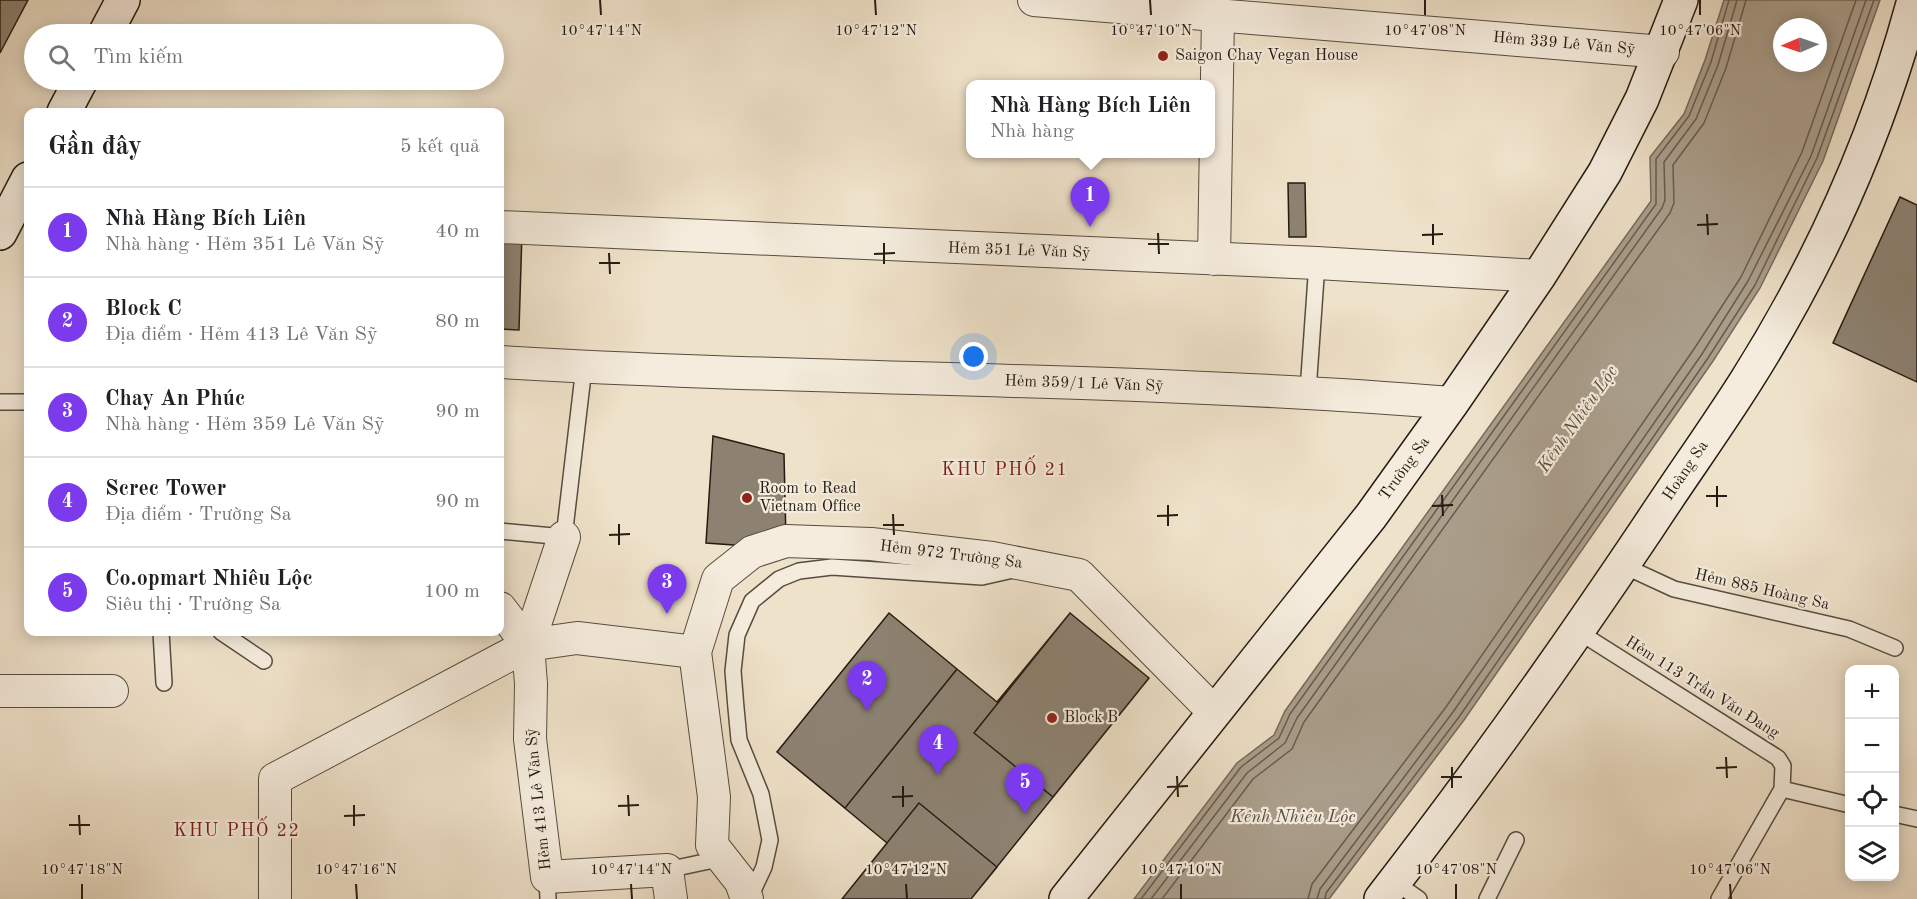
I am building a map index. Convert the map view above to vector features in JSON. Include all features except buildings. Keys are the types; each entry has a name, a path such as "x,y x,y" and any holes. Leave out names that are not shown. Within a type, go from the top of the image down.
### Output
{"street":[{"path":"110,24 123,0"},
{"name":"Hẻm 339 Lê Văn Sỹ","path":"1034,0 1663,52"},
{"name":"Trường Sa","path":"1066,899 1371,516 1539,276 1614,156 1663,52 1681,0"},
{"name":"Hoàng Sa","path":"1398,893 1579,632 1747,379 1822,244 1854,176 1913,13"},
{"path":"1215,259 1218,15"},
{"path":"65,108 75,90"},
{"path":"0,233 24,187"},
{"name":"Hẻm 351 Lê Văn Sỹ","path":"504,227 1317,263 1539,276"},
{"name":"Hẻm 359/1 Lê Văn Sỹ","path":"504,362 584,367 1308,391 1452,403"},
{"path":"528,645 564,537"},
{"name":"Hẻm 972 Trường Sa","path":"695,652 718,579 752,552 786,541 871,544 992,558 1079,575 1214,712"},
{"path":"504,613 528,645"},
{"path":"274,899 275,779 528,645 577,638 695,652 714,797 712,845 741,882 748,899"},
{"name":"Hẻm 413 Lê Văn Sỹ","path":"528,645 531,684 530,739 547,888 669,884"},
{"path":"0,691 112,691"}],"lane":[{"path":"1308,391 1317,263"},
{"path":"504,531 564,537 584,367"},
{"path":"0,402 24,402"},
{"path":"748,899 764,867 770,840 761,794 739,740 735,708 733,671 737,635 752,601 779,579 800,571 832,567 982,577 1033,566"},
{"name":"Hẻm 885 Hoàng Sa","path":"1622,566 1674,589 1849,629 1895,648"},
{"name":"Hẻm 113 Trần Văn Đang","path":"1579,632 1779,758 1783,766 1782,789"},
{"path":"161,636 164,683"},
{"path":"227,636 264,661"},
{"path":"1719,899 1782,789 1845,804"},
{"path":"1899,815 1917,819"},
{"path":"1487,899 1516,840"},
{"name":"Hẻm 413 Lê Văn Sỹ","path":"669,884 709,861 712,845"}],"water":[{"name":"Kênh Nhiêu Lộc","path":"1724,0 1880,0 1823,161 1760,288 1713,361 1464,720 1329,899 1134,899 1237,763 1274,735 1285,711 1651,201 1650,157 1684,114 1705,60"}],"place":[{"name":"Saigon Chay Vegan House","path":"1163,56"},
{"name":"Nhà Hàng Bích Liên","path":"1090,227"},
{"name":"Room to Read Vietnam Office","path":"747,498"},
{"name":"Chay An Phúc","path":"667,614"},
{"name":"Block C","path":"867,711"},
{"name":"Block B","path":"1052,718"},
{"name":"Screc Tower","path":"938,775"},
{"name":"Co.opmart Nhiêu Lộc","path":"1025,814"}],"district":[{"name":"KHU PHỐ 21","path":"1005,470"},
{"name":"KHU PHỐ 22","path":"237,831"}]}
